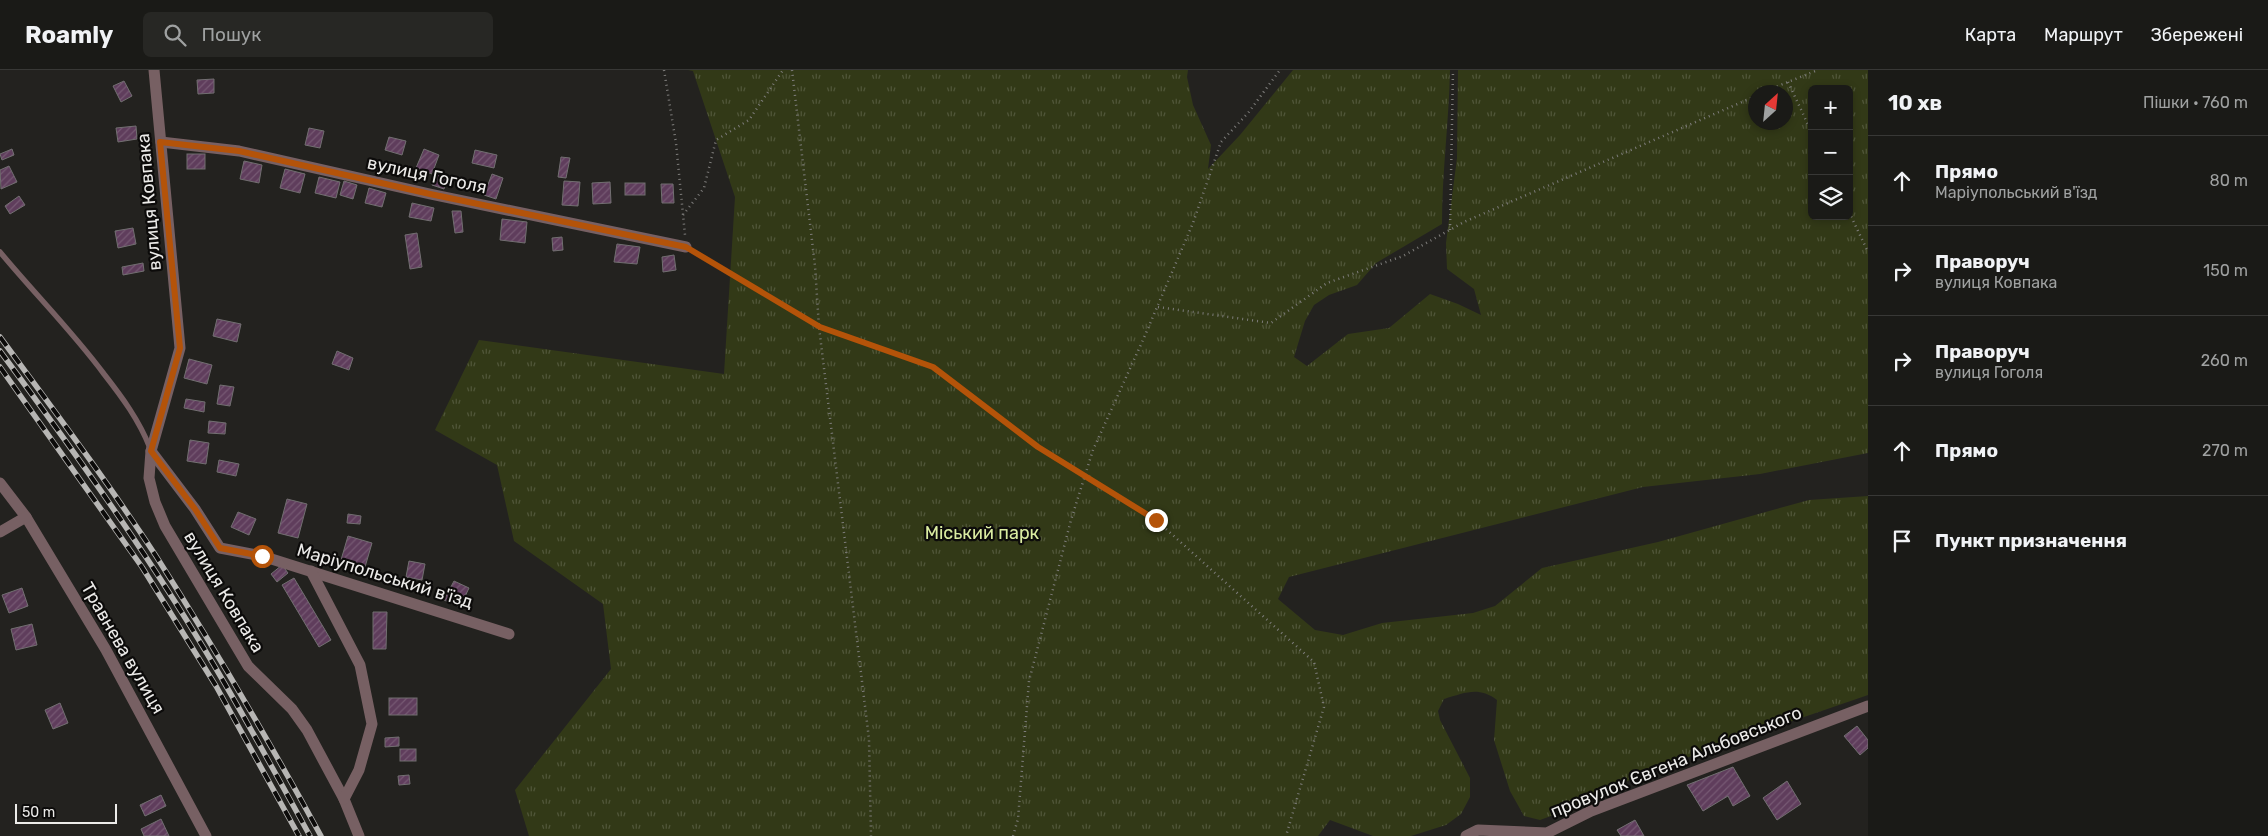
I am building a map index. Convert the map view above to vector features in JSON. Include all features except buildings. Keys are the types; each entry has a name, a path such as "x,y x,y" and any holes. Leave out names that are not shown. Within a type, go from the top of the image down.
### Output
{"street":[{"name":"вулиця Ковпака","path":"154,70 180,348 151,451 149,478 154,502 165,526 248,666 292,709 321,753 344,799 359,836"},
{"name":"вулиця Гоголя","path":"160,142 239,151 430,194 686,247"},
{"name":"Маріупольський в'їзд","path":"151,451 195,509 220,548 262,556 509,634"},
{"name":"Травнева вулиця","path":"0,483 26,517 106,650 206,836"},
{"path":"0,532 26,517"},
{"path":"311,571 360,665 372,724 359,770 344,799"},
{"name":"провулок Євгена Альбовського","path":"1466,836 1478,830 1547,833 1591,811 1868,706"}],"lane":[{"path":"0,252 78,340 130,407 143,430 151,451"}],"path":[{"path":"664,70 676,143 686,247 820,327 933,367 1038,447 1156,520 1314,662 1324,707 1286,836"},
{"path":"683,215 704,188 716,140 749,120 783,70"},
{"path":"792,70 815,266 820,327 869,739 872,836"},
{"path":"1013,836 1018,819 1029,681 1071,520 1093,450 1194,223 1221,142 1248,113 1280,70"},
{"path":"1450,230 1453,70"},
{"path":"1780,85 1818,70"},
{"path":"1788,82 1811,130"},
{"path":"1158,307 1271,322 1327,283 1403,256 1450,230 1748,100"},
{"path":"1853,220 1868,252"}],"green space":[{"name":"Міський парк","path":"688,70 1188,70 1187,77 1193,105 1211,145 1208,169 1240,135 1293,70 1450,70 1442,224 1376,263 1357,285 1329,295 1314,305 1305,321 1294,357 1307,366 1348,334 1389,328 1430,294 1481,315 1474,289 1447,269 1446,243 1457,158 1458,70 1868,70 1868,453 1760,474 1643,487 1289,577 1278,599 1315,630 1343,635 1382,623 1473,613 1495,606 1542,568 1658,542 1809,500 1868,496 1868,695 1651,770 1562,812 1540,820 1524,816 1510,791 1494,740 1497,700 1484,693 1477,692 1465,693 1444,699 1438,711 1440,720 1470,778 1470,797 1461,814 1446,825 1411,836 1373,836 1330,820 1318,836 529,836 515,790 611,669 603,604 514,541 497,465 435,430 479,340 724,374 735,197 693,71"}],"railway":[{"path":"0,337 60,418 156,556 241,694 321,836"},
{"path":"0,351 88,473 173,598 225,684 310,836"},
{"path":"0,367 142,567 216,686 299,836"}],"route":[{"path":"262,556 220,548 195,509 151,451 180,348 160,142 239,151 430,194 686,247 820,327 933,367 1038,447 1156,520"}]}
